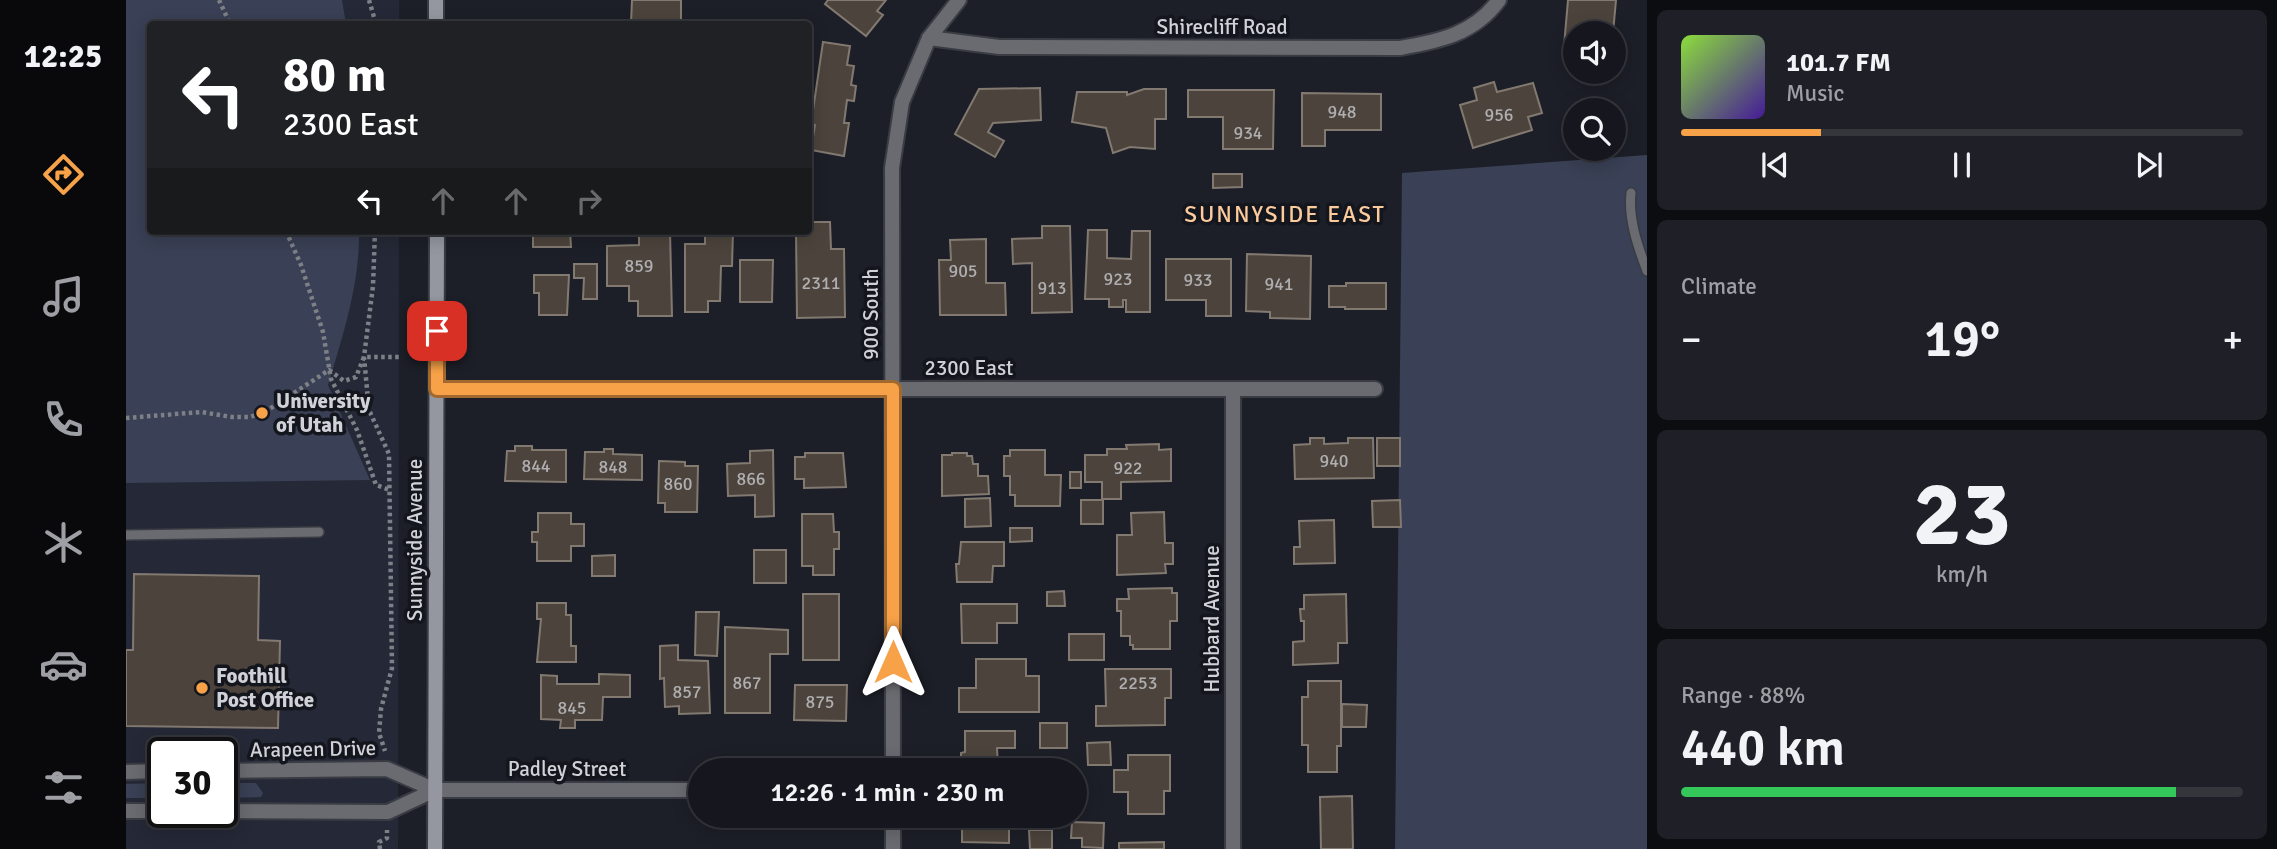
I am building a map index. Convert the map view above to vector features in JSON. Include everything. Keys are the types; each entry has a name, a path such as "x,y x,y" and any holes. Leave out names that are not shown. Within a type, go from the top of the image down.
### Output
{"main road":[{"path":"436,0 436,21"},
{"name":"Sunnyside Avenue","path":"435,849 437,235"}],"street":[{"name":"900 South","path":"893,758 892,168 902,102 929,38 959,0"},
{"name":"Shirecliff Road","path":"929,38 999,47 1400,48 1445,40 1488,16 1499,0"},
{"name":"2300 East","path":"437,389 1375,389"},
{"name":"Hubbard Avenue","path":"1233,389 1233,849"},
{"name":"Arapeen Drive","path":"238,771 387,769 435,790"},
{"path":"126,772 147,771"},
{"name":"Padley Street","path":"435,790 688,790"},
{"path":"238,811 388,812 435,790"},
{"path":"126,811 147,811"},
{"path":"893,828 893,849"}],"lane":[{"path":"1630,193 1629,205 1647,271"},
{"path":"126,535 319,532"}],"path":[{"path":"219,0 229,21"},
{"path":"369,0 375,21"},
{"path":"288,235 301,265 323,332 331,379 364,448 376,485 390,490"},
{"path":"375,235 373,286 365,357 369,410 389,454 392,668 381,709 379,733 384,746"},
{"path":"329,370 344,381 356,376 365,357"},
{"path":"365,357 399,357"},
{"path":"126,418 201,412 250,417 265,412 329,370"},
{"path":"380,849 379,842 387,838"}],"shaded area":[{"name":"University of Utah","path":"126,0 399,0 399,21 147,21 147,235 399,235 398,849 126,849"},
{"path":"126,0 342,0 346,21 147,21 147,235 359,235 354,290 328,385 370,480 126,483"},
{"path":"1647,155 1647,849 1395,849 1402,173 1565,161 1626,161 1626,157"},
{"path":"147,783 147,798 126,798 126,784"},
{"path":"238,783 256,783 263,793 261,797 238,798"}],"building":[{"path":"632,0 681,0 681,21 631,21"},
{"path":"828,0 886,0 877,11 883,15 866,36 825,4"},
{"path":"1568,0 1616,0 1614,21 1566,21"},
{"path":"823,42 850,46 847,65 854,66 851,85 856,86 854,101 847,100 844,123 849,123 844,156 812,150 815,125 812,124"},
{"path":"1494,82 1497,92 1533,83 1542,113 1528,117 1532,130 1473,148 1460,105 1477,100 1474,88"},
{"path":"1040,88 1041,120 993,123 988,132 1004,141 995,157 955,134 979,89"},
{"path":"1144,89 1166,89 1166,119 1155,119 1155,149 1130,147 1113,153 1106,128 1072,122 1077,92 1127,92 1127,95"},
{"path":"1188,90 1274,90 1273,149 1223,149 1223,117 1188,117"},
{"path":"1302,93 1381,94 1381,130 1325,130 1325,146 1302,146"},
{"path":"1213,174 1242,174 1242,187 1213,188"},
{"path":"812,222 830,222 831,249 844,249 845,317 797,318 796,235 812,235"},
{"path":"1042,226 1070,226 1072,312 1032,313 1032,263 1013,264 1012,239 1042,238"},
{"path":"1088,230 1107,230 1107,258 1131,259 1132,231 1150,231 1150,312 1126,312 1126,300 1123,300 1123,307 1109,307 1109,299 1085,299"},
{"path":"533,235 570,235 571,247 533,247"},
{"path":"639,235 670,235 672,316 638,316 638,301 629,301 629,286 607,286 607,246 639,245"},
{"path":"705,235 733,235 732,266 721,266 720,301 708,301 708,312 685,312 685,244 705,244"},
{"path":"986,239 986,283 1005,283 1006,315 940,315 939,260 951,260 950,240"},
{"path":"1247,254 1311,256 1310,319 1270,318 1270,312 1246,311"},
{"path":"1166,259 1231,259 1231,316 1206,316 1206,300 1166,300"},
{"path":"740,260 773,260 772,302 740,302"},
{"path":"574,264 597,264 597,299 583,299 584,278 574,278"},
{"path":"534,275 569,275 567,315 539,315 539,293 534,293"},
{"path":"1346,283 1386,283 1386,309 1329,307 1329,286 1346,286"},
{"path":"1310,438 1324,438 1324,444 1348,443 1348,438 1373,438 1374,478 1295,479 1294,445 1310,444"},
{"path":"1377,438 1400,438 1400,466 1377,466"},
{"path":"1159,444 1159,450 1171,449 1171,481 1121,482 1121,499 1102,499 1102,482 1085,482 1085,455 1107,455 1107,449 1127,449 1126,445"},
{"path":"515,446 532,446 532,450 566,450 566,482 505,481 507,451 515,451"},
{"path":"604,449 613,449 613,454 642,455 642,480 584,479 585,452 604,452"},
{"path":"773,450 774,516 755,517 755,495 728,496 727,464 750,463 750,451"},
{"path":"1010,450 1045,450 1045,475 1061,475 1060,506 1015,506 1015,495 1010,495 1010,476 1004,476 1004,456 1010,456"},
{"path":"805,453 843,453 846,487 804,488 804,479 795,479 795,457 805,457"},
{"path":"967,453 967,456 972,456 973,464 978,464 978,476 988,476 989,494 942,496 942,455"},
{"path":"659,461 685,462 685,466 698,466 697,512 665,512 665,503 658,503"},
{"path":"1070,472 1081,472 1081,488 1070,488"},
{"path":"990,498 991,526 965,527 965,499"},
{"path":"1081,500 1103,500 1103,524 1081,524"},
{"path":"1400,500 1401,527 1373,527 1372,501"},
{"path":"1164,512 1165,543 1173,543 1173,564 1165,564 1166,573 1117,575 1117,535 1132,535 1131,513"},
{"path":"538,513 571,513 571,524 584,524 584,546 571,546 571,561 537,561 537,542 532,542 532,532 538,532"},
{"path":"802,514 833,514 834,532 839,532 839,549 834,549 834,575 813,575 813,566 802,566"},
{"path":"1334,520 1335,563 1294,564 1294,547 1300,547 1299,521"},
{"path":"1010,528 1032,528 1032,541 1010,542"},
{"path":"961,542 1004,542 1004,566 993,566 992,582 957,582 956,564 959,564"},
{"path":"754,550 786,550 786,583 754,583"},
{"path":"615,555 615,576 592,576 592,556"},
{"name":"Foothill Post Office","path":"134,574 259,576 258,640 280,641 278,728 126,726 126,650 133,650"},
{"path":"1172,588 1172,593 1177,593 1177,621 1170,621 1170,649 1133,649 1130,636 1121,636 1121,611 1117,611 1117,599 1129,599 1128,589"},
{"path":"1064,591 1065,606 1047,606 1047,592"},
{"path":"803,594 839,594 839,660 803,660"},
{"path":"1346,594 1347,643 1338,643 1338,663 1293,665 1293,642 1304,641 1304,621 1301,621 1300,609 1304,609 1304,595"},
{"path":"537,603 566,603 566,615 571,615 571,646 576,646 576,662 537,662 541,619 537,619"},
{"path":"961,604 1017,604 1017,623 997,623 997,643 962,643"},
{"path":"696,612 719,612 717,656 695,655"},
{"path":"725,627 788,630 788,654 770,654 770,713 725,713"},
{"path":"1069,634 1104,634 1104,660 1069,660"},
{"path":"678,645 678,660 708,661 710,713 679,714 679,706 665,707 664,678 660,679 660,646"},
{"path":"976,659 1026,659 1026,676 1039,676 1039,712 959,712 959,688 976,688"},
{"path":"1105,669 1171,669 1171,698 1165,698 1165,725 1096,726 1096,706 1106,706"},
{"path":"599,674 630,675 630,697 603,697 602,720 575,720 575,728 560,728 561,720 541,719 541,675 557,676 557,684 599,684"},
{"path":"1308,681 1341,681 1341,746 1337,746 1337,772 1308,772 1308,745 1302,745 1302,697 1308,697"},
{"path":"795,685 847,685 846,721 794,720"},
{"path":"1342,704 1367,705 1366,727 1342,727"},
{"path":"1040,723 1067,723 1067,748 1040,748"},
{"path":"965,731 1015,731 1015,748 997,748 998,758 961,758 961,753 965,752"},
{"path":"1110,742 1111,765 1088,765 1087,743"},
{"path":"1128,755 1170,755 1170,791 1164,791 1164,814 1128,814 1128,792 1114,792 1114,770 1128,770"},
{"path":"1352,796 1353,849 1321,849 1320,797"},
{"path":"1087,822 1104,823 1103,848 1082,847 1082,838 1071,838 1072,828 1087,828"},
{"path":"962,828 1009,828 1009,843 962,842"},
{"path":"1029,830 1052,830 1052,849 1030,849"},
{"path":"1164,842 1164,849 1119,849 1119,843"}],"place":[{"name":"University of Utah","path":"262,413"},
{"name":"Foothill Post Office","path":"202,688"}],"district":[{"name":"SUNNYSIDE EAST","path":"1285,214"}],"route":[{"path":"437,331 437,389 893,389 893,662"}]}
